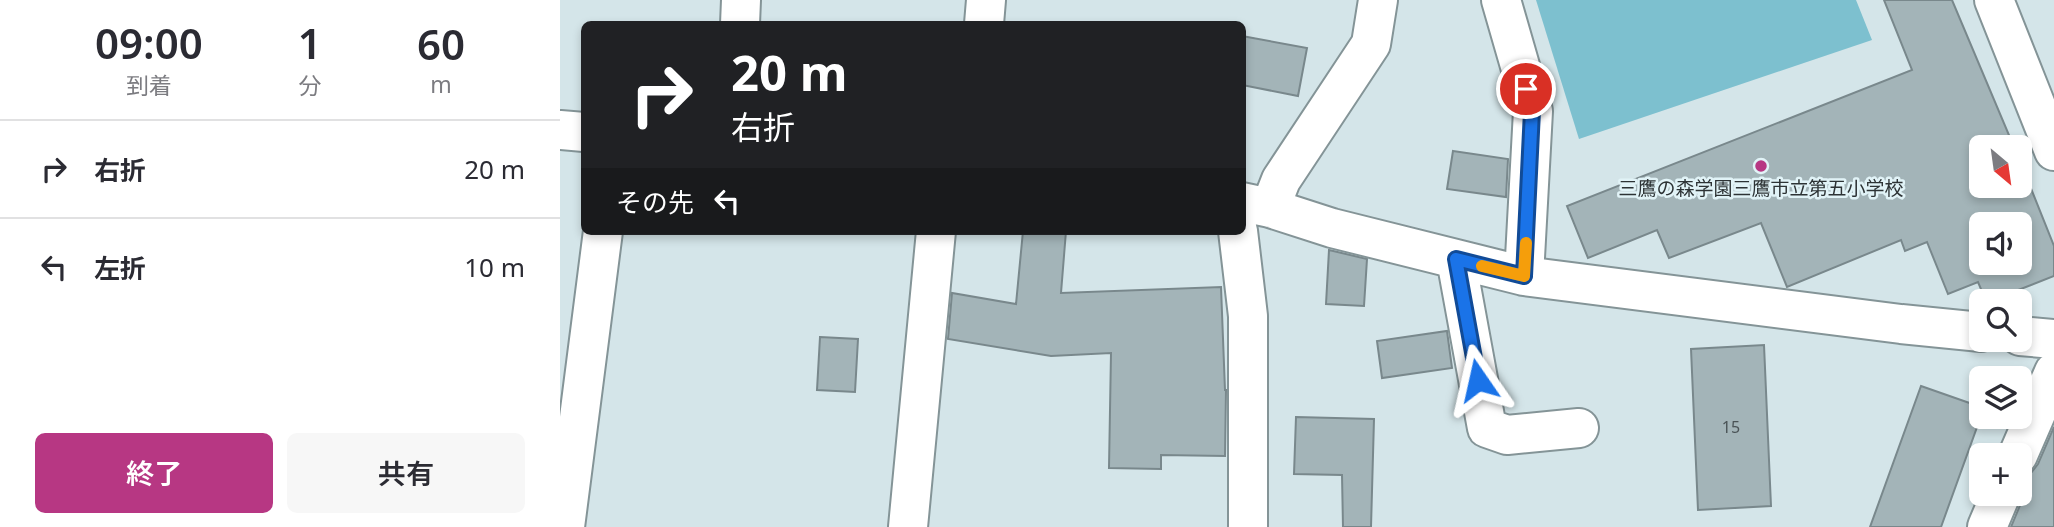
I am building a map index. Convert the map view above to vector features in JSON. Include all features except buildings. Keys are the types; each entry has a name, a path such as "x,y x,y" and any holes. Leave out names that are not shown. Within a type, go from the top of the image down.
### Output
{"street":[{"path":"740,21 741,0"},
{"path":"984,21 986,0"},
{"path":"1378,0 1371,44 1281,180 1256,205 1332,228 1524,276 1969,331"},
{"path":"1500,0 1532,111 1524,276"},
{"path":"1994,0 2054,151"},
{"path":"560,130 581,132"},
{"path":"564,520 602,235"},
{"path":"913,526 936,235"},
{"path":"1238,235 1248,316 1248,527"},
{"path":"1456,259 1487,428 1507,435 1578,428"},
{"path":"2032,337 2054,339"},
{"path":"2023,443 2054,372"},
{"path":"1987,527 1996,506"}],"shaded area":[{"path":"1536,0 1856,0 1872,40 1579,139"}],"slow traffic":[{"path":"1482,266 1524,276 1526,243"}],"place":[{"name":"三鷹の森学園三鷹市立第五小学校","path":"1761,166"}],"route":[{"path":"1478,380 1456,259 1524,276 1532,111 1526,89"}]}
